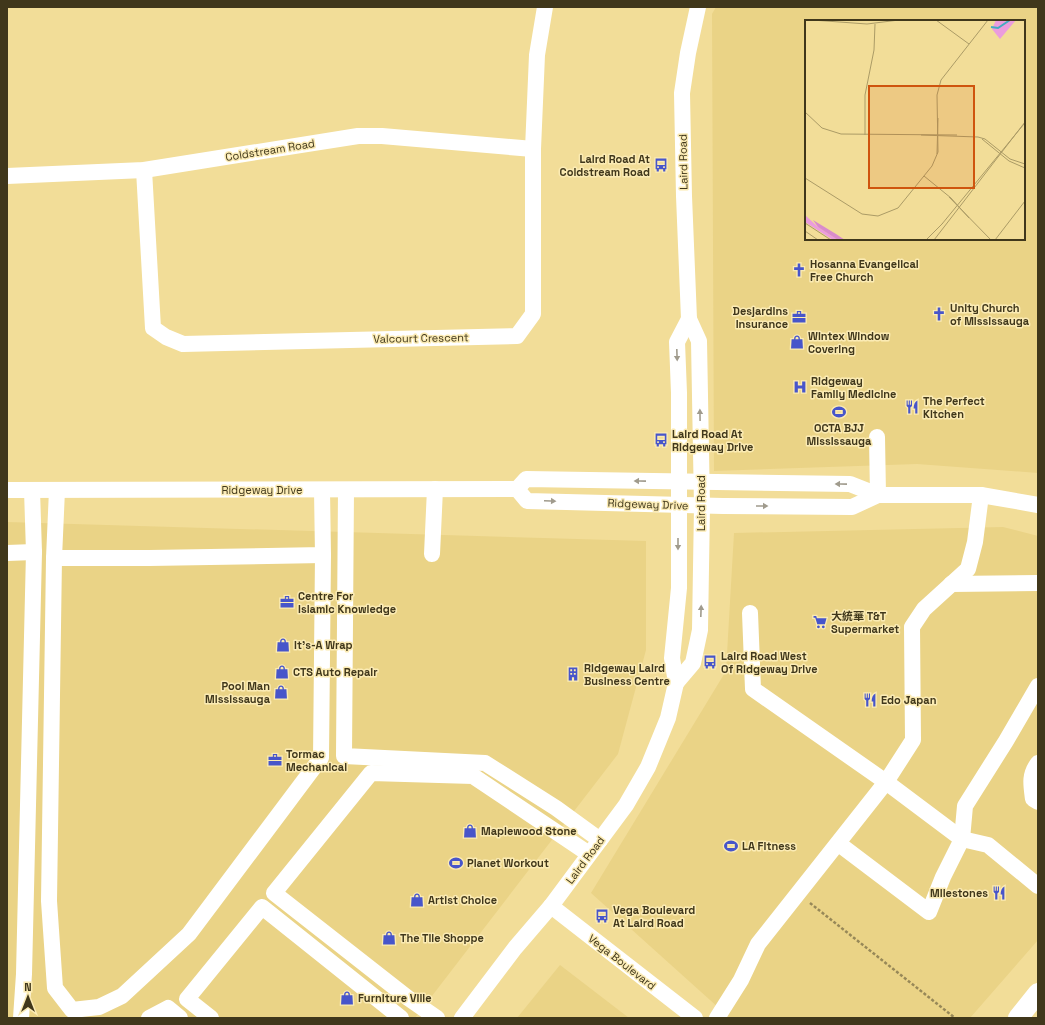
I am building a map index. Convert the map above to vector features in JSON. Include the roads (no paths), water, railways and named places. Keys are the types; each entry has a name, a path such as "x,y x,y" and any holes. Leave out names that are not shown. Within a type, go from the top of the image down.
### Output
{"main road":[{"path":"1018,1018 1038,993"}],"street":[{"name":"Valcourt Crescent","path":"144,170 153,328 166,337 183,344 517,336 533,314 533,149 537,55 545,7"},
{"name":"Laird Road","path":"676,683 693,663 700,630 702,506 699,341 689,319 682,93 688,53 698,7"},
{"name":"Coldstream Road","path":"7,176 144,170 358,136 382,136 533,149"},
{"name":"Laird Road","path":"462,1018 515,948 551,906 626,805 648,767 668,718 676,683 672,658 679,588 677,342 689,319"},
{"path":"877,437 878,495"},
{"name":"Ridgeway Drive","path":"7,490 517,489 526,480 850,484 878,495 981,495 1038,505"},
{"path":"432,554 435,489"},
{"name":"Ridgeway Drive","path":"517,489 527,501 702,506 852,507 878,495"},
{"path":"21,1018 24,974 34,552 32,490"},
{"path":"57,490 54,558 49,901 55,988 72,1010 99,1007 122,996 189,934 322,758 322,490"},
{"path":"346,490 344,756 485,763 556,808 600,840"},
{"path":"717,1018 741,980 758,944 839,844 886,782 913,740 912,627 924,609 968,569 975,542 981,495"},
{"path":"7,553 34,552"},
{"path":"54,558 323,555"},
{"path":"951,584 1038,582"},
{"path":"750,613 753,689 886,782 962,839 988,845 1038,886"},
{"path":"839,844 929,912 943,877 962,839 965,806 1006,741 1038,686"},
{"path":"1038,763 1032,772 1032,786 1033,798 1038,802"},
{"path":"437,1018 408,998 274,893 371,773 473,776 589,854"},
{"name":"Vega Boulevard","path":"551,906 695,1018"},
{"path":"211,1018 187,999 262,907 401,1018"},
{"path":"149,1018 168,1008 180,1018"}],"place":[{"name":"Laird Road At Coldstream Road","path":"661,165"},
{"name":"Hosanna Evangelical Free Church","path":"799,270"},
{"name":"Unity Church of Mississauga","path":"939,314"},
{"name":"Desjardins Insurance","path":"799,317"},
{"name":"Wintex Window Covering","path":"797,342"},
{"name":"Ridgeway Family Medicine","path":"800,387"},
{"name":"The Perfect Kitchen","path":"912,407"},
{"name":"OCTA BJJ Mississauga","path":"839,412"},
{"name":"Laird Road At Ridgeway Drive","path":"661,440"},
{"name":"Centre For Islamic Knowledge","path":"287,602"},
{"name":"大統華 T&T Supermarket","path":"820,622"},
{"name":"It’s-A Wrap","path":"283,645"},
{"name":"Laird Road West Of Ridgeway Drive","path":"710,662"},
{"name":"CTS Auto Repair","path":"282,672"},
{"name":"Ridgeway Laird Business Centre","path":"573,674"},
{"name":"Pool Man Mississauga","path":"281,692"},
{"name":"Edo Japan","path":"870,700"},
{"name":"Tormac Mechanical","path":"275,760"},
{"name":"Maplewood Stone","path":"470,831"},
{"name":"LA Fitness","path":"731,846"},
{"name":"Planet Workout","path":"456,863"},
{"name":"Milestones","path":"999,893"},
{"name":"Artist Choice","path":"417,900"},
{"name":"Vega Boulevard At Laird Road","path":"602,916"},
{"name":"The Tile Shoppe","path":"389,938"},
{"name":"Furniture Ville","path":"347,998"}]}
